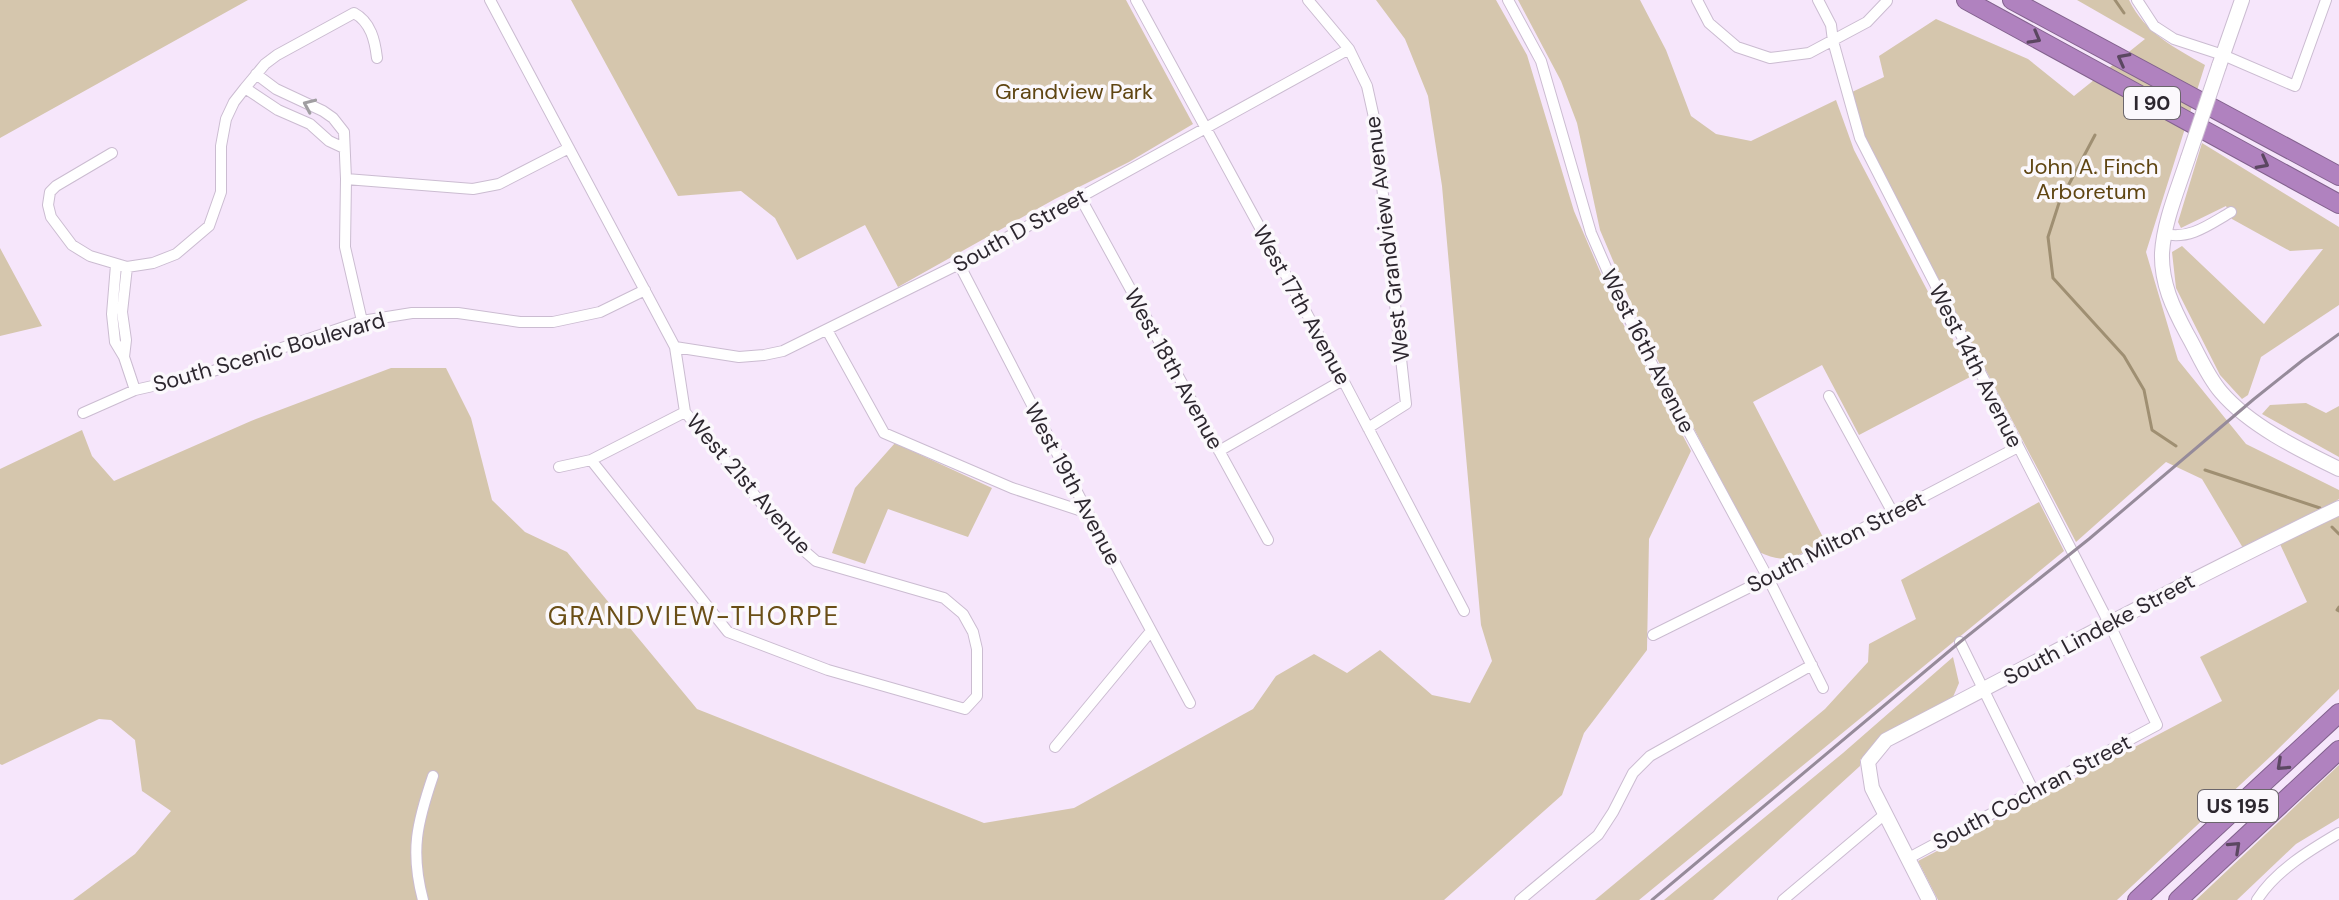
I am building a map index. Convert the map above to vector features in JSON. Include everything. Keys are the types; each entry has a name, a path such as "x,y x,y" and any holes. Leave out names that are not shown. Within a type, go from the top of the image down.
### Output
{"highway":[{"name":"I 90","path":"1966,0 2339,204"},
{"name":"I 90","path":"2012,0 2339,176"},
{"name":"US 195","path":"2137,900 2339,713"},
{"name":"US 195","path":"2178,900 2339,750"}],"street":[{"name":"West 21st Avenue","path":"490,0 675,347 685,412 794,542 816,561 944,598 963,614 973,632 977,649 977,696 965,709 828,670 728,632 591,460"},
{"name":"West 17th Avenue","path":"1136,0 1343,380 1464,611"},
{"name":"West Grandview Avenue","path":"1308,0 1349,49 1367,86 1375,122 1406,404 1368,428"},
{"name":"West 16th Avenue","path":"1508,0 1541,61 1591,233 1621,302 1823,688"},
{"path":"1697,0 1709,23 1737,47 1770,58 1809,53 1867,22 1887,1"},
{"name":"West 14th Avenue","path":"1818,0 1831,25 1860,138 2110,625 2157,725"},
{"path":"2137,0 2154,26 2174,39 2221,60 2295,86 2326,0"},
{"path":"2242,0 2165,234 2162,266 2168,293 2179,318 2216,385 2237,407 2281,439 2339,469"},
{"path":"112,153 50,192 48,205 51,217 72,245 90,256 122,266 153,263 176,254 209,226 221,192 221,146 226,119 234,102 256,74 277,55 354,13 366,21 377,58"},
{"name":"South D Street","path":"675,347 739,357 783,351 959,264 1349,49"},
{"path":"256,74 276,89 333,118 344,132 345,247 362,321"},
{"path":"245,88 278,110 310,124 329,141 344,148"},
{"path":"346,179 473,189 499,184 569,148"},
{"name":"West 18th Avenue","path":"1080,197 1268,540"},
{"path":"2165,234 2189,235 2231,212"},
{"name":"West 19th Avenue","path":"959,264 1190,703"},
{"path":"122,266 112,314 115,342 124,357 135,390"},
{"name":"South Scenic Boulevard","path":"83,413 135,390 201,375 362,321 412,313 458,313 520,322 553,322 600,312 645,290"},
{"path":"827,330 884,433 1012,488 1088,513"},
{"path":"1219,451 1343,380"},
{"path":"1829,396 1893,513"},
{"path":"559,467 591,460 685,412"},
{"name":"South Milton Street","path":"1653,635 2018,447"},
{"name":"South Lindeke Street","path":"1885,814 1872,788 1868,762 1886,740 2210,571 2339,508"},
{"path":"1055,747 1151,631"},
{"path":"1960,642 2033,790"},
{"path":"1520,900 1598,835 1633,773 1650,756 1812,665"},
{"name":"South Cochran Street","path":"1907,859 2157,725"},
{"path":"423,900 416,876 416,829 433,776"},
{"path":"1783,900 1885,814 1929,900"},
{"path":"2257,900 2294,863 2339,833"}],"green space":[{"path":"0,0 248,0 0,138"},
{"name":"Grandview Park","path":"571,0 1126,0 1193,124 898,287 865,225 797,260 775,218 741,191 678,196"},
{"path":"1376,0 1496,0 1527,55 1574,211 1620,318 1691,451 1649,539 1647,650 1584,733 1562,795 1444,900 73,900 135,854 171,811 142,791 135,740 111,720 99,719 0,764 0,469 82,430 92,456 114,481 251,421 391,368 446,368 471,418 492,500 525,532 567,552 697,709 984,823 1074,808 1253,709 1276,676 1314,654 1347,673 1380,650 1432,695 1470,703 1492,661 1481,625 1442,186 1428,96 1405,39"},
{"path":"1518,0 1640,0 1666,50 1691,116 1716,134 1751,141 1836,100 1854,150 1972,376 1859,435 1822,365 1753,402 1825,541 1793,557 1778,558 1759,552 1645,336 1600,230 1577,123 1561,81"},
{"name":"John A. Finch Arboretum","path":"2077,0 2129,0 2152,31 2205,65 2146,252 2178,360 2246,444 2339,490 2339,499 2305,522 2243,548 2202,479 2166,462 2076,542 1861,132 1852,92 1884,77 1879,56 1936,19 2028,59 2074,96 2145,39"},
{"path":"2202,143 2339,227 2339,305 2261,357 2248,395 2242,399 2220,375 2176,288 2172,252 2182,246 2264,324 2323,249 2290,251 2232,219 2226,206 2181,228 2178,222"},
{"path":"0,248 42,326 0,336"},
{"path":"2306,403 2326,413 2339,406 2339,457 2262,414 2270,405"},
{"path":"895,443 992,488 968,537 888,509 865,564 832,553 855,488"},
{"path":"2039,502 2064,551 1639,900 1595,900 1825,709 1868,662 1869,644 1916,619 1901,580"},
{"path":"2339,515 2339,689 2271,756 2117,900 1938,900 1918,861 2222,701 2200,657 2307,602 2279,542"},
{"path":"1953,657 1959,683 1953,697 1890,730 1860,760 1860,766 1713,900 1664,900 1843,753"},
{"path":"2339,765 2339,818 2296,844 2237,900 2196,900"}],"waterway":[{"path":"2115,0 2124,13"},
{"path":"2095,135 2059,203 2048,237 2053,278 2124,356 2144,390 2152,430 2176,446"},
{"path":"2205,470 2320,508"},
{"path":"2332,527 2339,534"},
{"path":"2339,607 2339,611"}],"railway":[{"path":"1652,900 2254,399 2339,334"}],"district":[{"name":"GRANDVIEW-THORPE","path":"694,616"}]}
